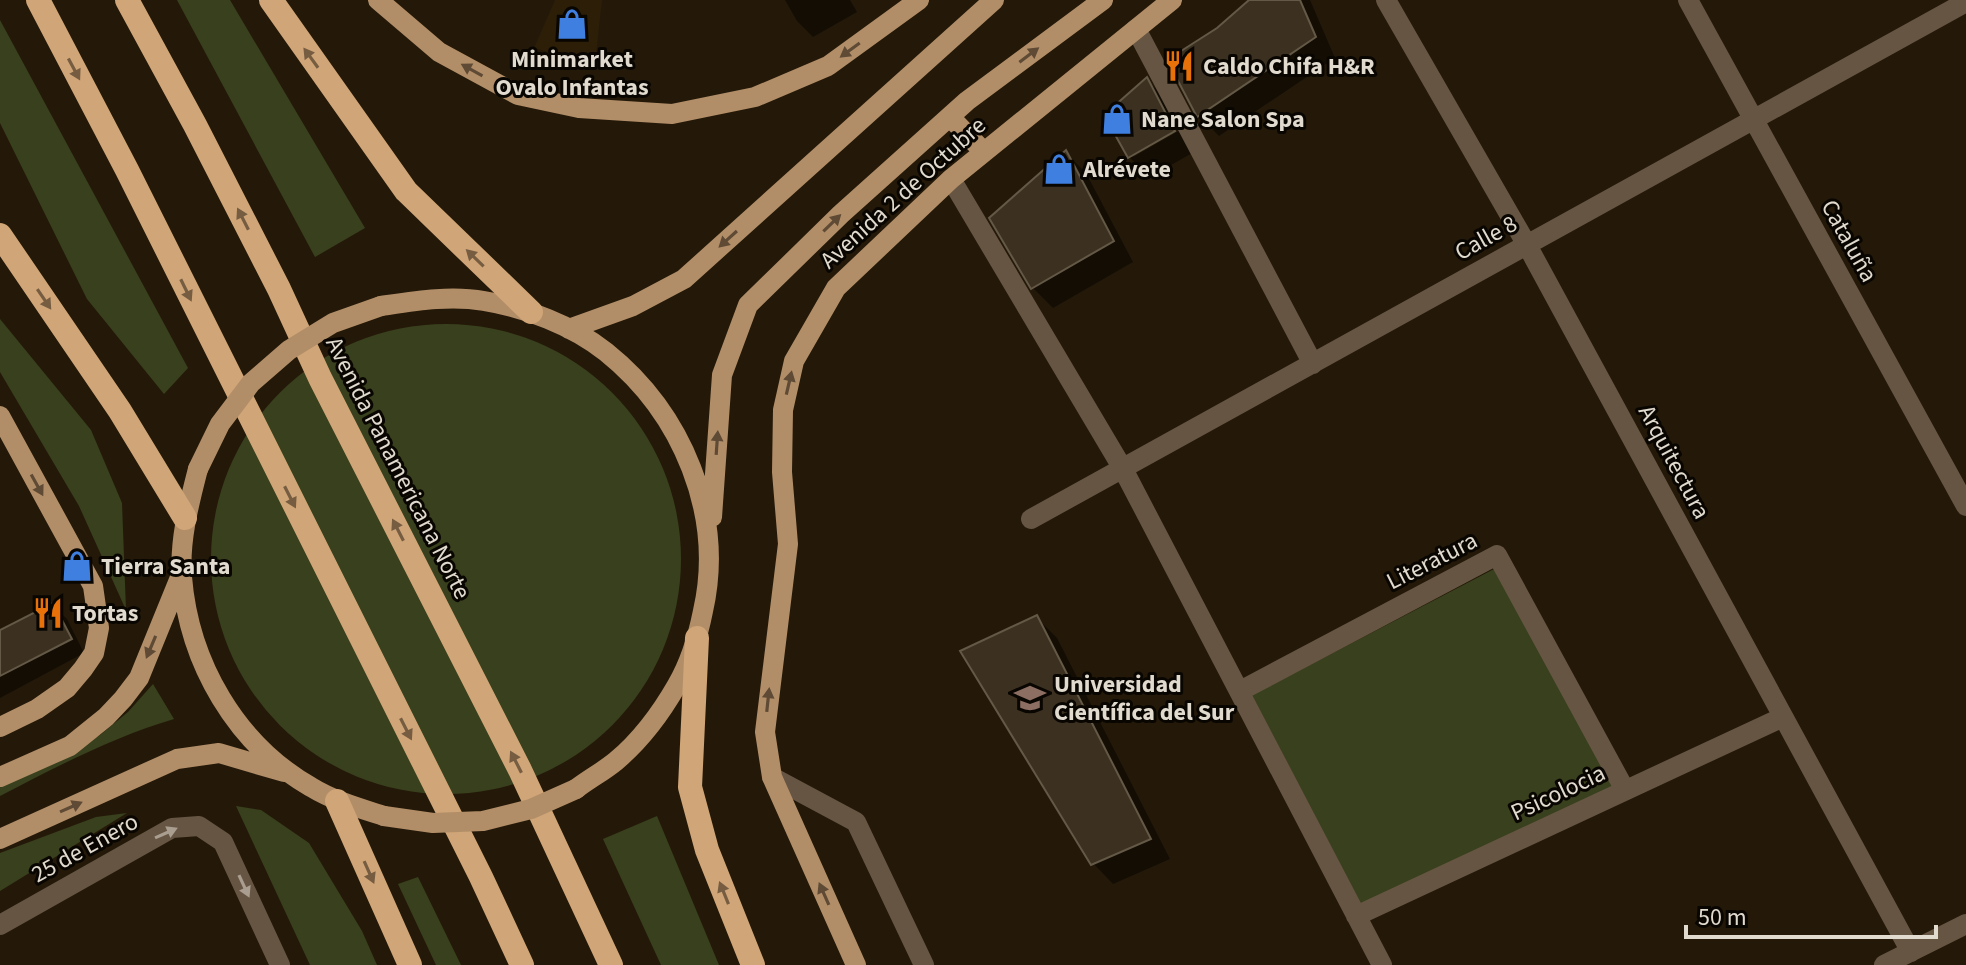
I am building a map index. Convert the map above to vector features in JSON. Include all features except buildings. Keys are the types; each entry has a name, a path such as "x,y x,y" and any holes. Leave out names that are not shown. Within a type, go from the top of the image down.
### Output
{"highway":[{"path":"38,0 127,170 481,877 522,965"},
{"name":"Avenida Panamericana Norte","path":"127,0 279,289 320,378 520,770 611,965"},
{"path":"271,0 406,191 531,312"},
{"path":"0,235 120,411 185,518"},
{"path":"697,638 690,787 707,850 753,965"},
{"path":"337,801 410,965"}],"main road":[{"path":"378,0 439,52 518,95 579,108 672,114 755,97 828,66 916,2"},
{"name":"Avenida 2 de Octubre","path":"709,549 722,375 748,305 841,214 967,101 1103,0"},
{"name":"Avenida 2 de Octubre","path":"856,965 772,777 765,732 788,544 782,472 783,410 794,361 836,288 951,179 1172,0"},
{"path":"569,329 633,306 684,279 992,1"},
{"path":"950,117 984,152"},
{"path":"431,299 482,300 531,312 569,329 604,350 639,381 667,418 689,459 703,503 709,549 707,594 697,638 678,683 651,725 616,760 576,789 531,809 483,821 433,823 384,816 337,801 288,773 253,742 224,705 202,665 188,621 181,575 185,518 198,469 220,424 251,383 289,350 333,323 381,306 431,299"},
{"path":"0,416 93,586 99,628 94,653 67,688 37,709 0,727"},
{"path":"0,777 70,746 123,699 139,678 181,575"},
{"path":"0,839 177,759 219,753 288,773"}],"street":[{"name":"Arquitectura","path":"1386,0 1527,245 1911,952"},
{"name":"Cataluña","path":"1688,0 1966,506"},
{"name":"Calle 8","path":"1031,519 1966,2"},
{"path":"1136,29 1313,364"},
{"path":"951,179 1123,469 1382,965"},
{"name":"Literatura","path":"1240,691 1497,555 1625,790"},
{"name":"Psicolocia","path":"1356,916 1783,717"},
{"path":"772,777 856,822 924,965"},
{"name":"25 de Enero","path":"0,925 172,828 199,826 223,842 280,965"},
{"path":"1884,965 1966,924"}],"shaded area":[{"name":"Minimarket Ovalo Infantas","path":"555,0 602,0 595,65 534,48"}],"green space":[{"path":"177,0 230,0 365,228 315,257"},
{"path":"0,20 188,368 164,394 87,299 0,123"},
{"path":"0,319 91,430 122,503 126,610 79,506 0,372"},
{"path":"446,324 492,328 536,342 577,364 612,393 641,428 663,469 677,513 681,559 677,605 663,649 641,690 612,725 577,754 536,776 492,790 446,794 400,790 356,776 315,754 280,725 251,690 229,649 215,605 211,559 215,513 229,469 251,428 280,393 315,364 356,342 400,328"},
{"path":"1496,568 1614,786 1361,904 1252,695"},
{"path":"153,684 174,719 107,744 0,796 0,784 100,735 128,712"},
{"path":"236,806 261,810 309,843 362,931 377,965 310,965"},
{"path":"127,813 0,891 0,853 96,817"},
{"path":"657,816 719,965 661,965 603,839"},
{"path":"418,877 461,965 436,965 398,884"}],"place":[{"name":"Minimarket Ovalo Infantas","path":"572,24"},
{"name":"Caldo Chifa H&R","path":"1179,66"},
{"name":"Nane Salon Spa","path":"1117,119"},
{"name":"Alrévete","path":"1059,169"},
{"name":"Tierra Santa","path":"77,566"},
{"name":"Tortas","path":"48,613"},
{"name":"Universidad Científica del Sur","path":"1030,698"}]}
